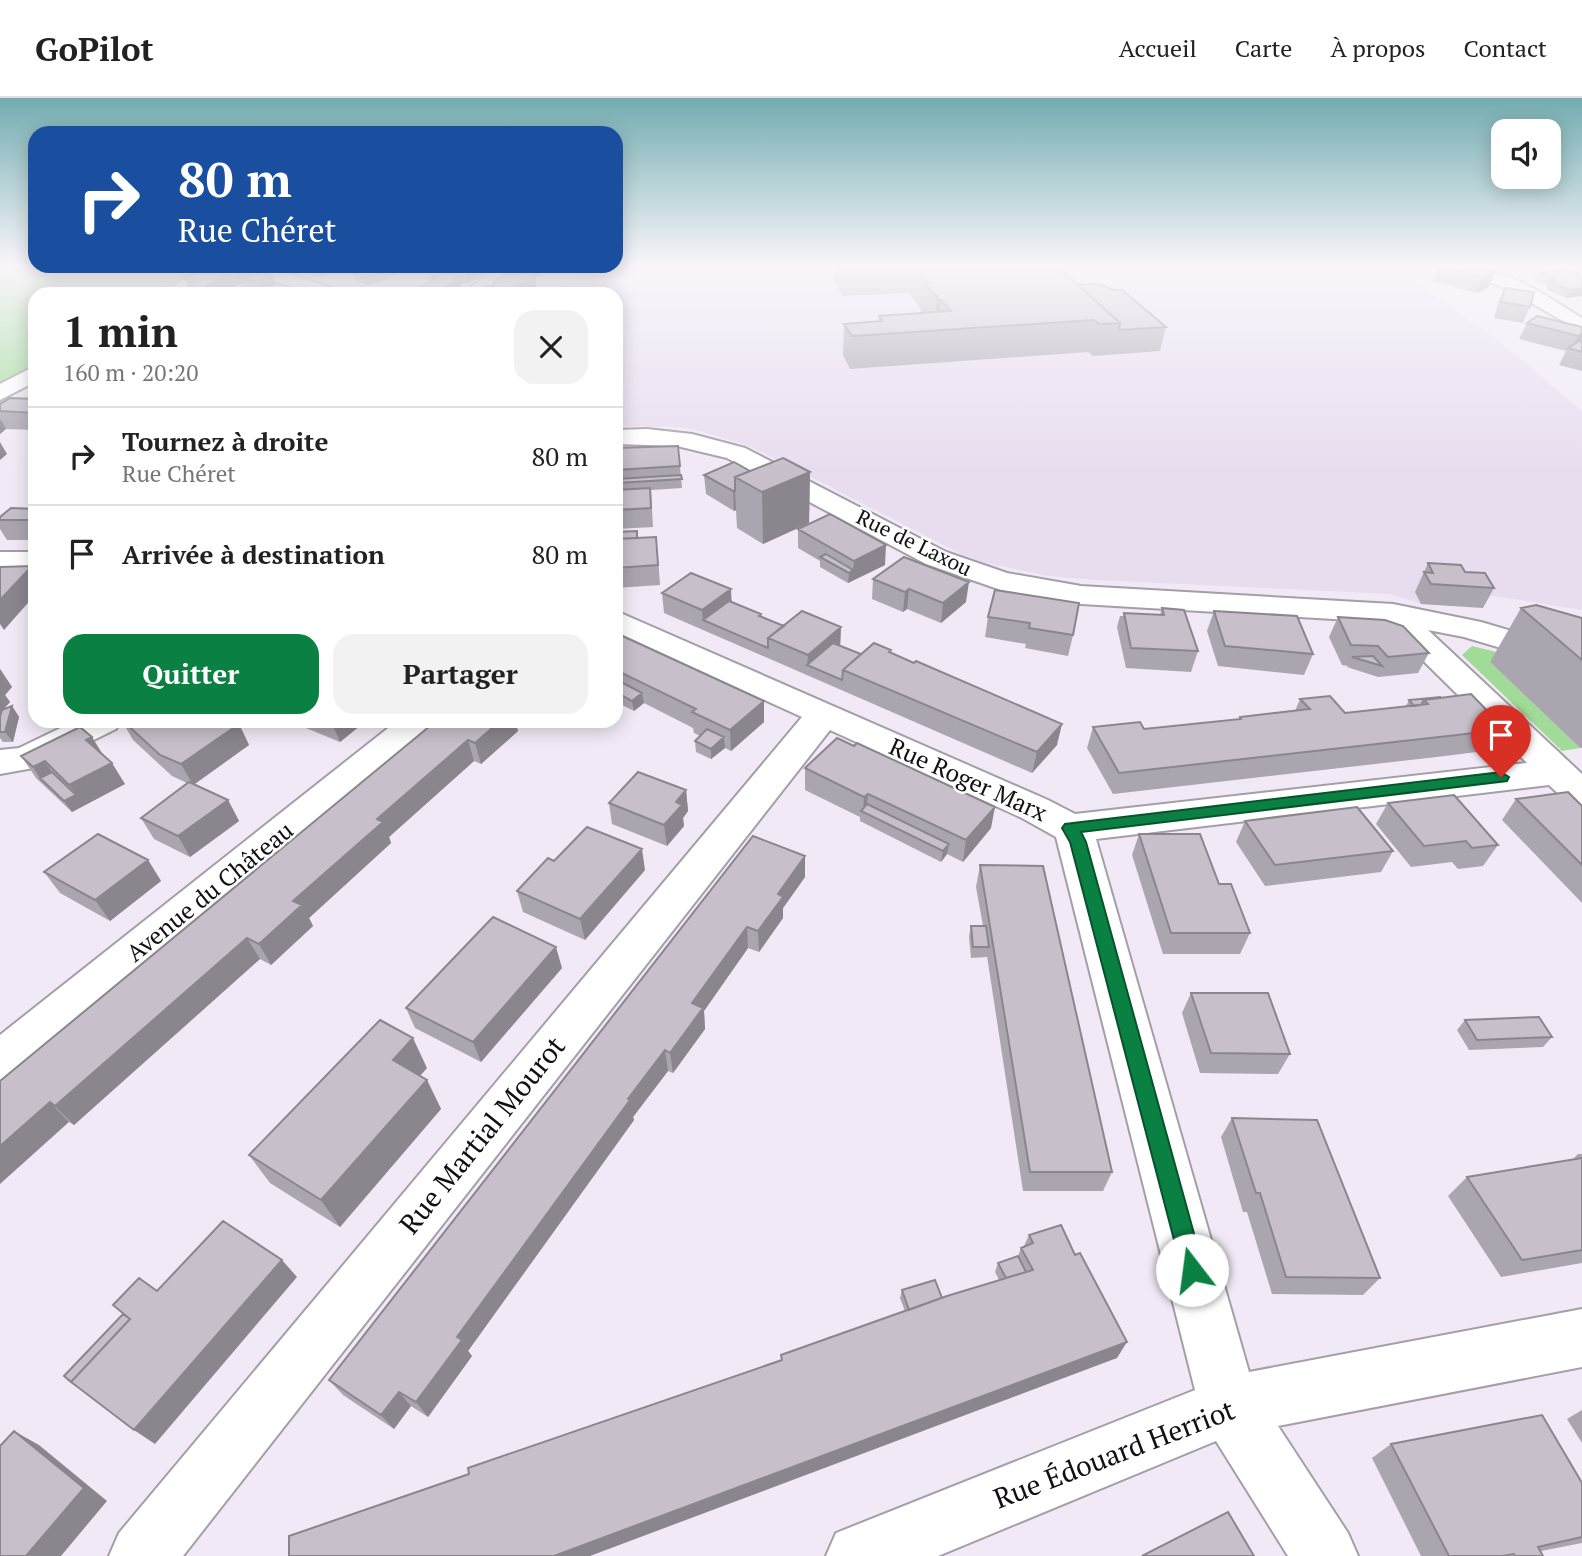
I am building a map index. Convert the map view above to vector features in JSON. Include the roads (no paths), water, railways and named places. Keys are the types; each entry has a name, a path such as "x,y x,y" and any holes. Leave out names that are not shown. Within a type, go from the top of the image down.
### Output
{"street":[{"path":"0,393 28,377"},
{"name":"Rue de Laxou","path":"623,437 666,436 736,453 936,558 1013,584 1093,596 1394,613 1497,636 1582,663"},
{"path":"0,561 28,561"},
{"path":"1394,613 1569,783"},
{"name":"Rue Roger Marx","path":"623,623 1035,809 1070,828 1078,842 1229,1406 1325,1556"},
{"name":"Rue Martial Mourot","path":"142,1556 823,715"},
{"path":"0,762 26,759 90,728"},
{"name":"Avenue du Château","path":"2,1059 410,728"},
{"path":"1070,828 1569,783"},
{"name":"Rue Édouard Herriot","path":"859,1556 1229,1406 1582,1338"}]}
